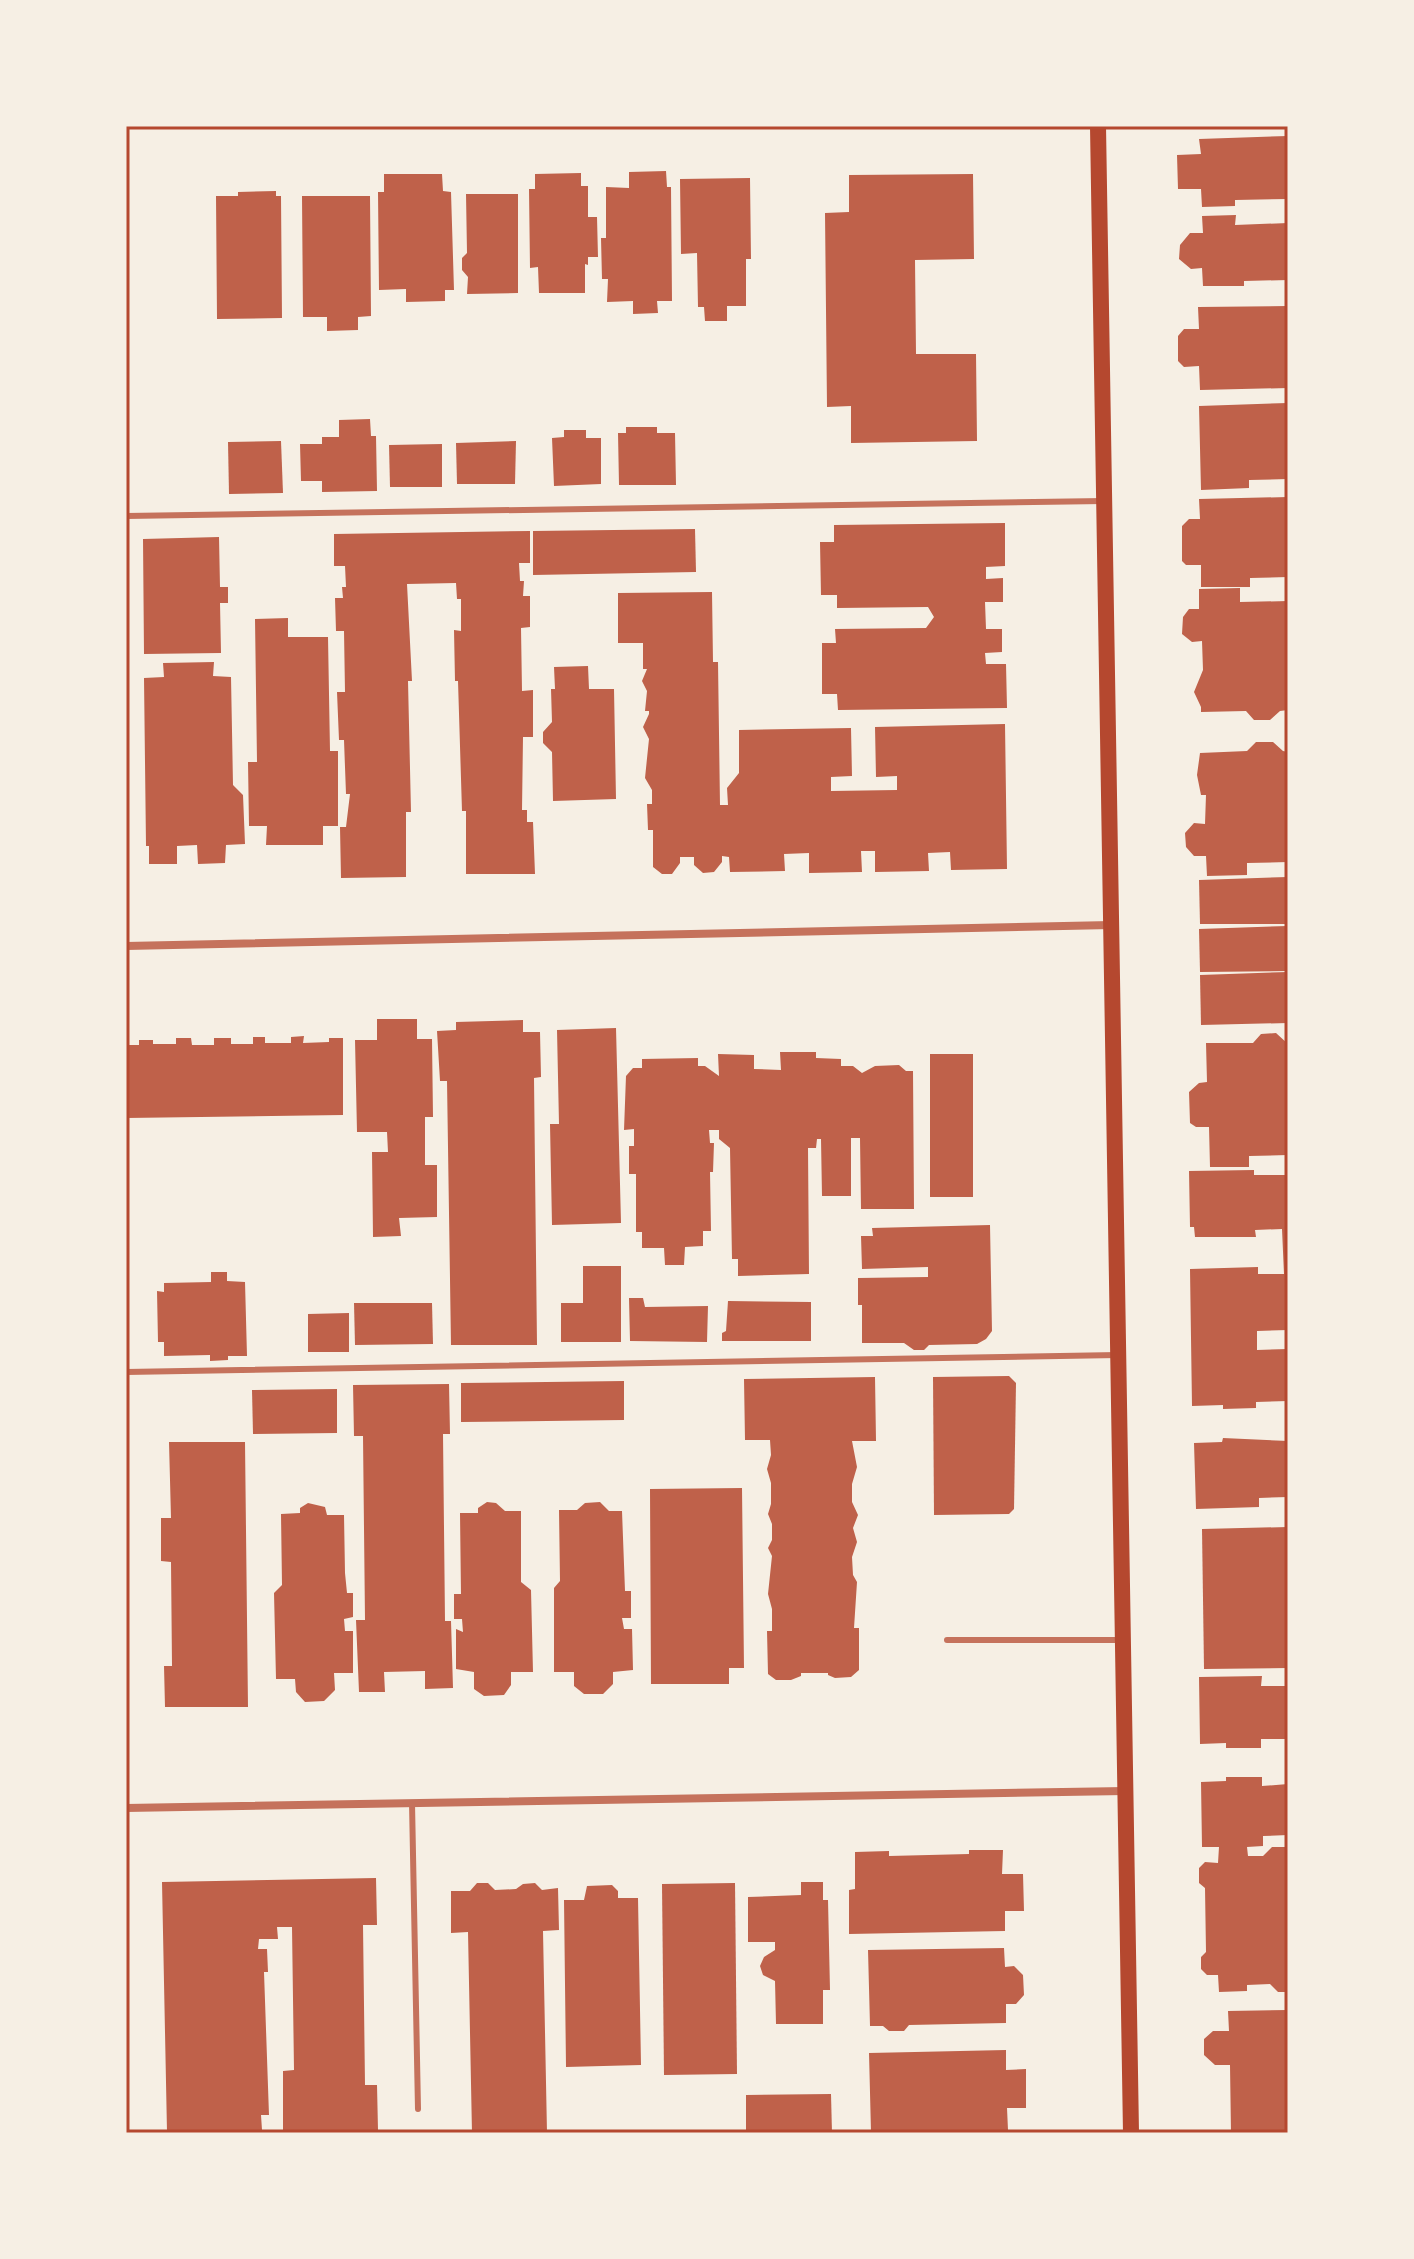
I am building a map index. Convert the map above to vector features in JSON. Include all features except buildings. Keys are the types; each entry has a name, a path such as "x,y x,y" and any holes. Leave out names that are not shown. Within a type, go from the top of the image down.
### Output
{"main road":[{"path":"1098,126 1131,2133"}],"street":[{"path":"126,946 1111,925"},
{"path":"126,1808 1125,1791"}],"lane":[{"path":"126,516 1104,501"},
{"path":"126,1372 1118,1355"},
{"path":"947,1640 1122,1640"},
{"path":"412,1803 418,2109"}]}
